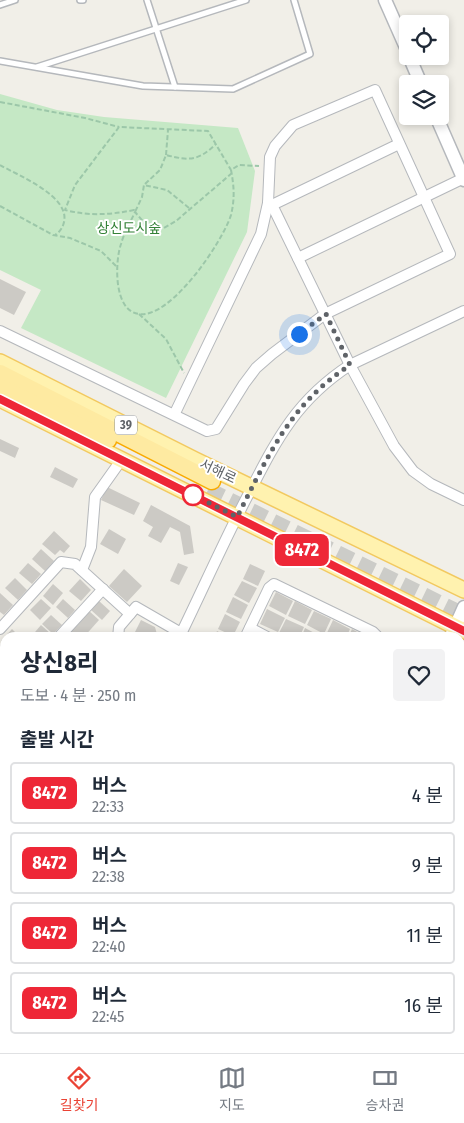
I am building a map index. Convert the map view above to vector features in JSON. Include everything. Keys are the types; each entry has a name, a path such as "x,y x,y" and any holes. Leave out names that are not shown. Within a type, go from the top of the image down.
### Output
{"highway":[{"name":"서해로","path":"0,373 209,485"},
{"name":"서해로","path":"0,388 209,485"}],"main road":[{"name":"서해로","path":"0,362 209,485 237,517 456,632"},
{"name":"서해로","path":"0,399 122,459 209,485 252,487 464,590"}],"street":[{"path":"384,0 399,32"},
{"path":"0,331 175,413 207,431 216,429 256,368 326,314 450,254 375,90 293,125 275,146 270,158 269,167 270,204 261,234 175,413"},
{"path":"298,258 464,179 440,125"},
{"path":"270,204 399,144"},
{"path":"270,204 350,365 394,446 413,471 431,484 464,500"},
{"path":"181,632 252,487 280,435 294,414 334,376 350,365 464,311"},
{"path":"82,570 91,547 95,497 122,459"},
{"path":"0,629 61,562 75,564 130,614"},
{"path":"247,632 270,585 274,584 374,632"},
{"path":"64,632 103,589"},
{"path":"119,632 119,627 136,607 175,632"},
{"path":"456,632 464,607"}],"lane":[{"path":"0,5 15,0"},
{"path":"147,0 175,87"},
{"path":"35,68 246,0"},
{"path":"0,61 143,86 233,89 310,54 294,0"}],"path":[{"path":"0,102 85,118 120,127 208,131 231,171 235,191 230,216 219,240 178,294 158,310 139,314"},
{"path":"53,236 59,233 64,223 64,210 75,184 120,127"},
{"path":"168,130 166,155 160,170 144,185 142,198 121,243 118,267 120,296 128,309 139,314 166,339 189,384"},
{"path":"166,155 194,160 204,155 216,144"},
{"path":"0,165 57,199 64,210 84,214 107,215 134,210 146,226 162,229 176,221 240,165 269,167"},
{"path":"144,185 167,190 189,208"},
{"path":"0,206 53,236 70,238 102,252 118,267"}],"green space":[{"name":"상신도시숲","path":"0,94 57,110 104,117 238,128 255,171 247,232 166,398 21,328 41,290 0,270"}],"building":[{"path":"0,279 26,292 14,315 0,308"},
{"path":"0,439 19,448 15,458 0,451"},
{"path":"55,467 78,479 73,488 50,477"},
{"path":"107,487 140,503 134,515 101,500"},
{"path":"151,505 190,526 194,553 184,555 180,532 170,527 161,543 148,536 153,527 143,521"},
{"path":"109,529 126,539 118,554 100,544"},
{"path":"54,531 70,546 64,553 60,550 55,555 42,544"},
{"path":"41,549 54,561 45,571 32,559"},
{"path":"28,563 41,574 32,584 19,573"},
{"path":"178,563 188,567 179,585 170,581"},
{"path":"250,564 265,571 258,586 243,579"},
{"path":"124,569 142,586 127,602 109,586"},
{"path":"15,578 27,590 18,600 5,588"},
{"path":"80,579 91,590 81,601 69,591"},
{"path":"242,581 257,588 249,603 234,595"},
{"path":"53,584 63,593 53,605 43,596"},
{"path":"276,592 293,601 286,615 269,606"},
{"path":"0,593 13,605 4,615 0,612"},
{"path":"233,597 248,605 241,619 226,612"},
{"path":"41,599 51,608 40,620 30,610"},
{"path":"63,599 75,610 68,618 56,607"},
{"path":"99,601 110,611 102,620 91,610"},
{"path":"295,601 312,610 305,624 288,616"},
{"path":"267,609 285,618 278,632 260,624"},
{"path":"88,610 99,620 88,632 72,632 70,630"},
{"path":"314,611 331,619 325,632 320,632 307,625"},
{"path":"225,614 240,622 235,632 224,632 218,629"},
{"path":"51,615 62,625 55,632 51,632 42,624"},
{"path":"286,619 304,627 302,632 280,632"},
{"path":"141,620 155,627 156,632 135,632"},
{"path":"333,620 350,629 349,632 327,632"},
{"path":"41,625 49,632 35,632"},
{"path":"305,628 313,632 303,632"}],"tunnel":[{"path":"208,490 464,615"}],"bus line":[{"name":"8472","path":"0,399 464,631"}],"route":[{"path":"193,495 237,517 270,452 294,414 334,376 350,365 326,314 299,334"}]}
